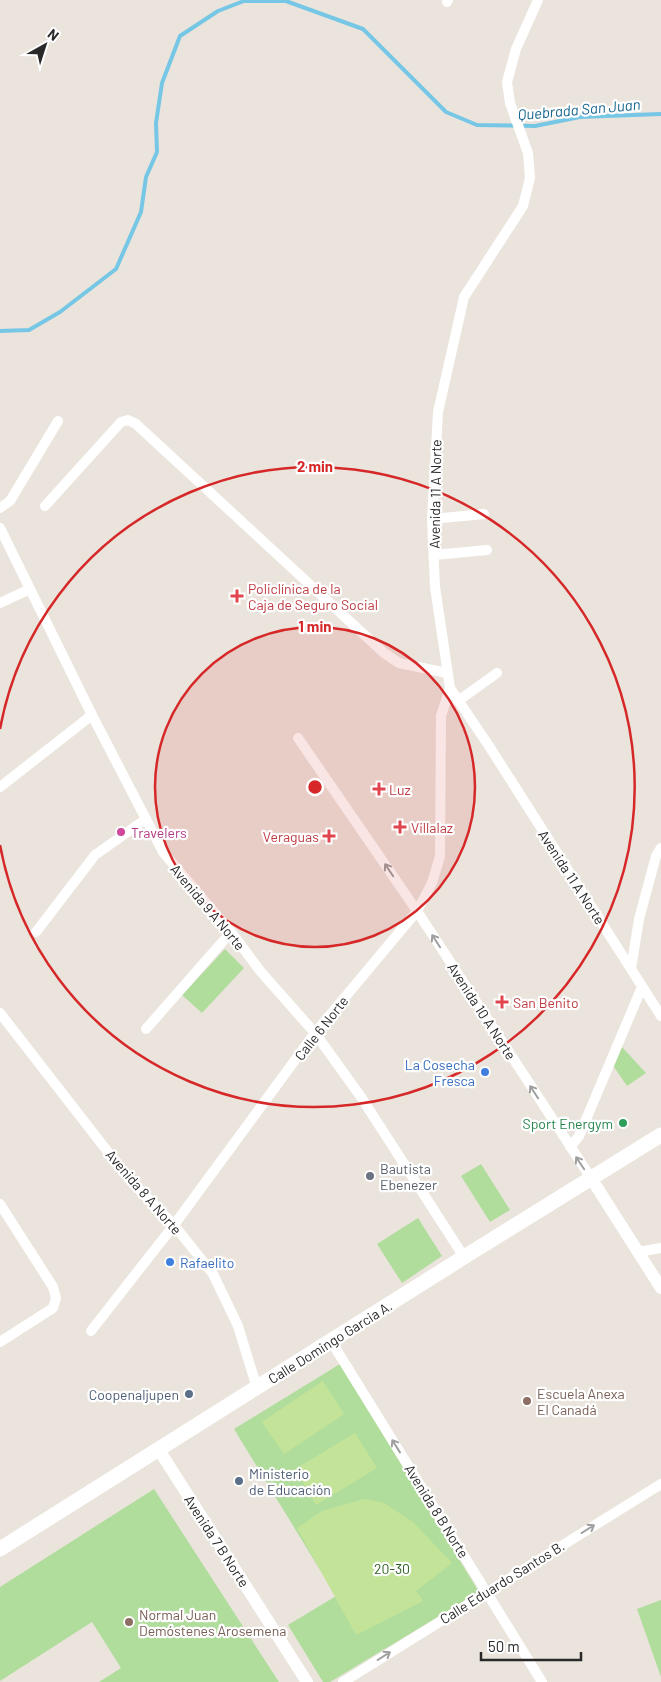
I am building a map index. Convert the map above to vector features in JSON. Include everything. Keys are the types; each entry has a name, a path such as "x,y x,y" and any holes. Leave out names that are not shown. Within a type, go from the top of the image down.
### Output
{"main road":[{"name":"Calle Domingo Garcia A.","path":"0,1549 661,1135"}],"street":[{"name":"Avenida 11 A Norte","path":"538,0 516,49 507,82 510,104 528,153 530,178 523,206 464,297 438,412 432,519 435,587 450,688 661,1016"},
{"path":"45,506 121,422 128,420 136,424 384,653 399,662 448,673"},
{"path":"0,508 10,501 58,421"},
{"path":"432,519 484,514"},
{"name":"Avenida 9 A Norte","path":"0,528 92,715 163,852 231,932 261,972 315,1033 362,1097 464,1257"},
{"path":"434,555 487,550"},
{"path":"0,603 30,589"},
{"path":"458,700 497,674"},
{"name":"Calle 6 Norte","path":"91,1331 174,1225 315,1033 416,911 432,883 440,856 442,716 450,688"},
{"path":"0,787 92,715"},
{"name":"Avenida 10 A Norte","path":"298,738 416,911 661,1288"},
{"path":"36,932 95,855 146,819"},
{"path":"631,968 642,910 656,856 661,848"},
{"path":"146,1029 231,932"},
{"path":"570,1147 579,1136 642,987"},
{"name":"Avenida 8 A Norte","path":"0,1013 129,1179 174,1225 213,1274 238,1326 257,1388"},
{"path":"0,1204 54,1287 56,1298 52,1308 0,1342"},
{"path":"638,1252 661,1248"},
{"name":"Avenida 8 B Norte","path":"331,1341 542,1682"},
{"name":"Avenida 7 B Norte","path":"159,1450 307,1682"},
{"name":"Calle Eduardo Santos B.","path":"343,1682 661,1484"}],"green space":[{"path":"225,949 244,968 202,1013 182,995"},
{"path":"621,1046 646,1073 627,1086 612,1064"},
{"path":"481,1164 510,1210 490,1222 461,1176"},
{"path":"418,1218 442,1256 402,1283 377,1244"},
{"name":"20-30","path":"340,1364 479,1592 330,1682 323,1682 288,1625 336,1596 234,1429"},
{"path":"323,1381 344,1414 284,1454 262,1422"},
{"path":"355,1433 377,1468 316,1505 295,1469"},
{"name":"Normal Juan Demóstenes Arosemena","path":"154,1489 279,1682 99,1682 121,1668 92,1622 0,1681 0,1587"},
{"path":"364,1499 384,1503 413,1522 452,1563 416,1591 423,1601 356,1635 297,1528 322,1511"},
{"path":"661,1600 661,1677 637,1609"}],"waterway":[{"name":"Quebrada San Juan","path":"0,331 29,330 60,312 116,269 141,212 146,177 157,152 156,123 162,83 180,36 218,11 244,1 286,1 363,29 446,112 477,125 535,126 580,117 661,114"}],"place":[{"name":"Policlínica de la Caja de Seguro Social","path":"237,596"},
{"name":"Luz","path":"379,789"},
{"name":"Villalaz","path":"400,827"},
{"name":"Travelers","path":"121,832"},
{"name":"Veraguas","path":"329,836"},
{"name":"San Benito","path":"502,1002"},
{"name":"La Cosecha Fresca","path":"485,1072"},
{"name":"Sport Energym","path":"623,1123"},
{"name":"Bautista Ebenezer","path":"370,1176"},
{"name":"Rafaelito","path":"170,1262"},
{"name":"Coopenaljupen","path":"189,1394"},
{"name":"Escuela Anexa El Canadá","path":"527,1401"},
{"name":"Ministerio de Educación","path":"239,1481"},
{"name":"Normal Juan Demóstenes Arosemena","path":"129,1622"}]}
